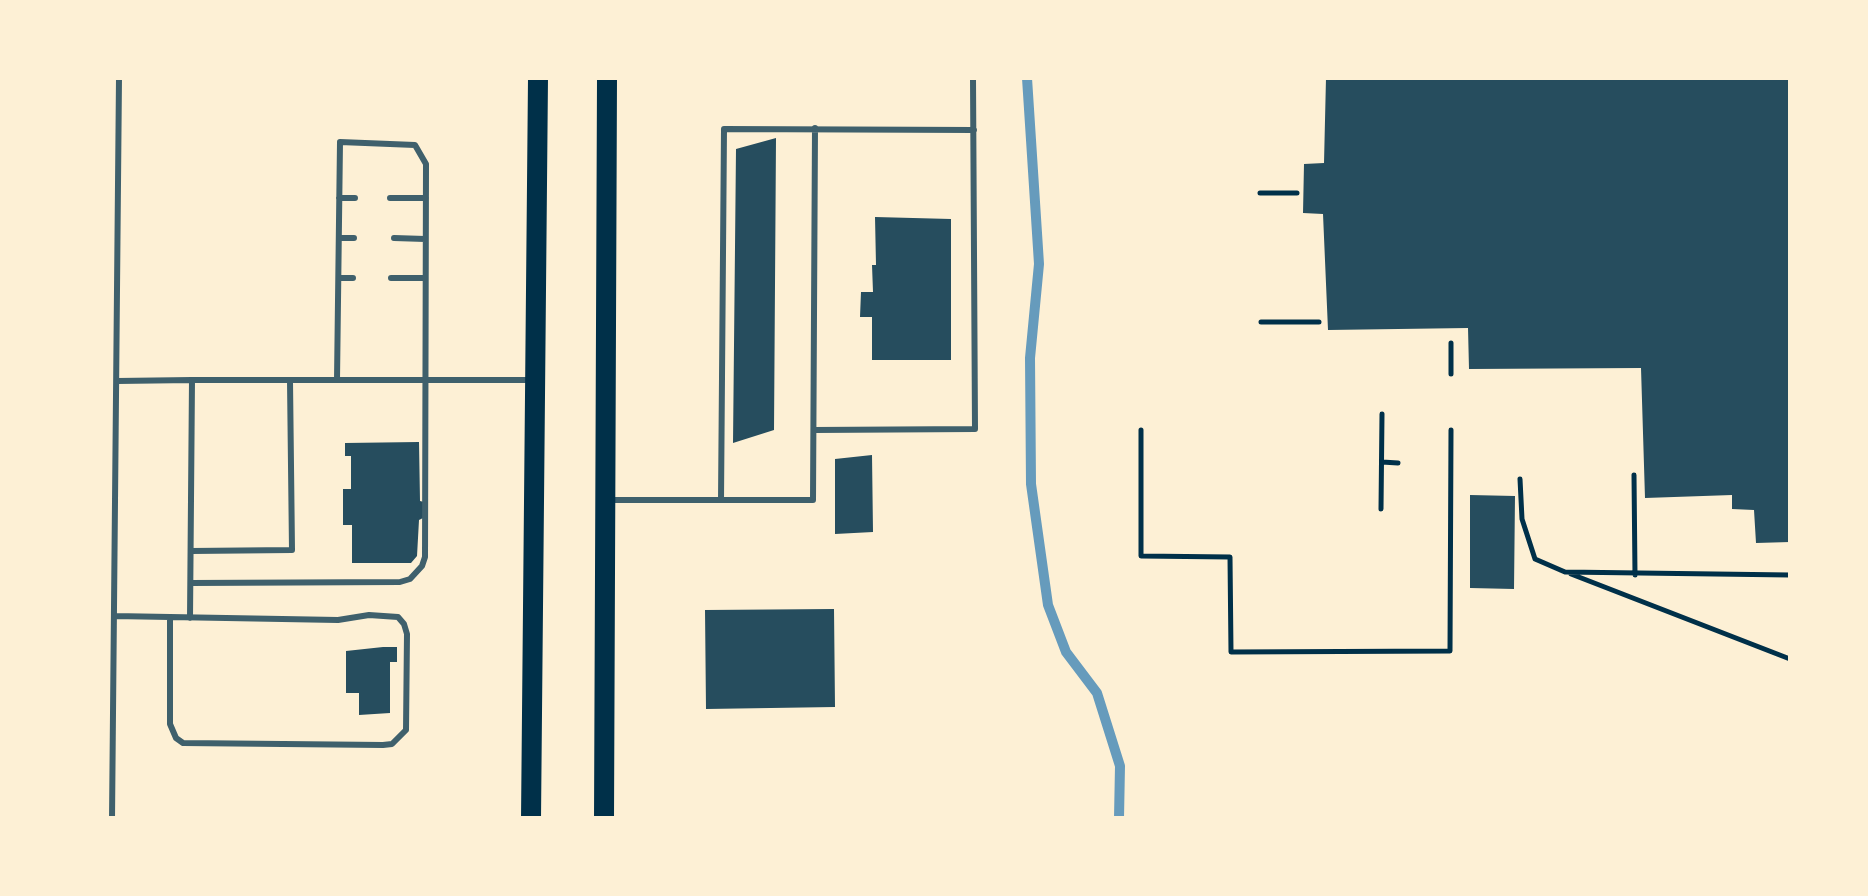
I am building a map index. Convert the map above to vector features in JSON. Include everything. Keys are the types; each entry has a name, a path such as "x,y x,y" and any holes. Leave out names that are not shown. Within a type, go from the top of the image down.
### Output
{"main road":[{"path":"531,818 538,78"},
{"path":"604,818 607,78"}],"lane":[{"path":"112,818 119,78"},
{"path":"814,430 975,429 973,78"},
{"path":"605,500 813,500 815,128"},
{"path":"721,500 724,129 974,130"},
{"path":"191,583 400,582 417,574 425,557 426,164 415,145 340,142 337,380"},
{"path":"339,198 355,198"},
{"path":"390,198 426,198"},
{"path":"339,238 354,238"},
{"path":"394,238 425,239"},
{"path":"339,278 353,278"},
{"path":"391,278 425,278"},
{"path":"190,618 192,380"},
{"path":"117,381 535,380"},
{"path":"191,551 292,550 290,381"},
{"path":"114,616 170,617 190,618 338,620 388,615 398,617 407,634 406,730 392,744 183,743 176,738 170,724 170,617"}],"path":[{"path":"1260,193 1297,193"},
{"path":"1261,322 1319,322"},
{"path":"1451,343 1451,374"},
{"path":"1381,509 1382,414"},
{"path":"1141,430 1141,556 1230,557 1231,652 1450,651 1451,430"},
{"path":"1382,462 1398,463"},
{"path":"1634,475 1635,575"},
{"path":"1520,479 1522,519 1535,559 1790,659"},
{"path":"1565,572 1790,575"}],"building":[{"path":"1326,78 1790,78 1790,542 1756,543 1754,510 1732,509 1732,495 1645,498 1641,368 1469,369 1468,328 1328,330 1323,214 1303,213 1304,164 1324,163"},
{"path":"776,138 774,430 733,443 736,149"},
{"path":"875,217 951,219 951,360 872,360 872,317 860,317 861,292 873,292"},
{"path":"419,442 420,501 424,502 423,518 419,520 417,556 411,563 352,563 352,525 343,525 343,489 351,489 351,456 345,456 345,443"},
{"path":"872,455 873,532 835,534 835,459"},
{"path":"1470,495 1515,496 1514,589 1470,588"},
{"path":"834,609 835,707 706,709 705,610"},
{"path":"397,647 397,662 390,662 390,713 359,715 359,693 346,693 346,651"}],"waterway":[{"path":"1027,78 1039,264 1030,358 1031,484 1048,605 1066,652 1097,693 1120,766 1119,818"}]}
